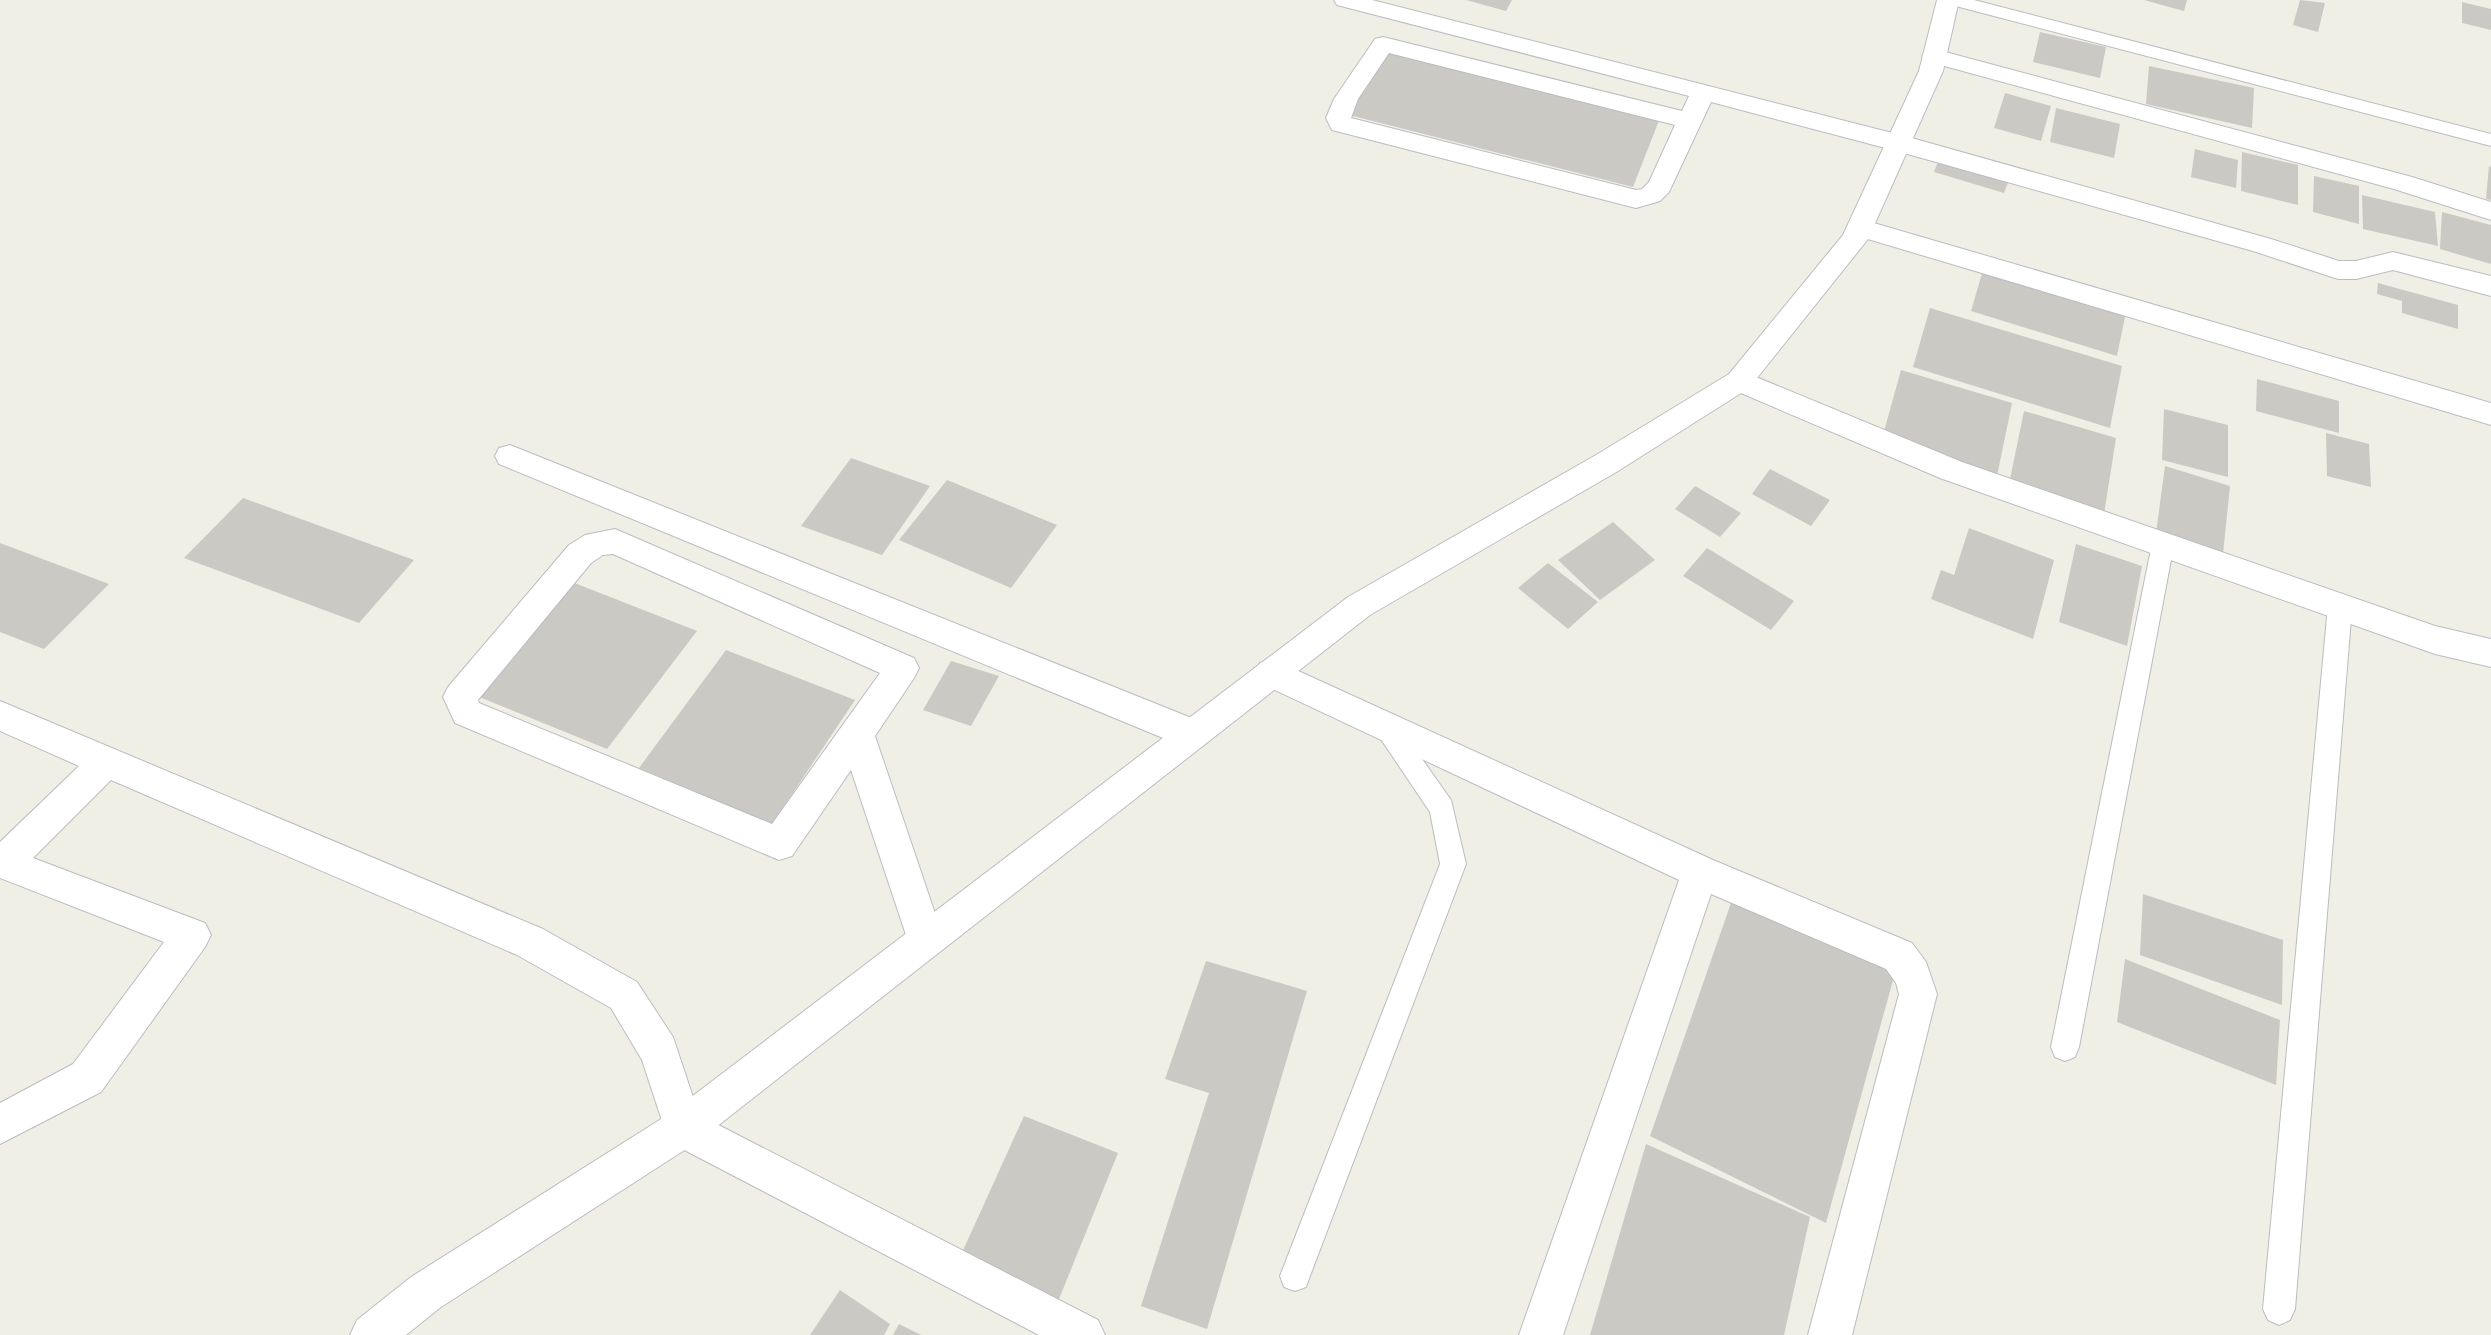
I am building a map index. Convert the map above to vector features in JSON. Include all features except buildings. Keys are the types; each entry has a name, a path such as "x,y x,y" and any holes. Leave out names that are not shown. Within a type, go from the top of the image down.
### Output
{"street":[{"path":"1346,0 1899,143 2251,242 2320,266 2356,270 2393,261 2491,286"},
{"path":"372,1335 426,1292 684,1128 1359,606 1607,463 1739,381 1855,239 1930,71 1948,0"},
{"path":"1403,15 1346,99 1338,118 1341,123 1636,199 1652,195 1660,186 1703,92"},
{"path":"1383,44 1690,121"},
{"path":"1507,75 1521,45"},
{"path":"1934,56 2403,183 2491,211"},
{"path":"1860,228 2491,414"},
{"path":"1739,381 1951,470 2435,640 2491,653"},
{"path":"510,456 1192,734"},
{"path":"615,541 902,668 857,734 780,844 467,713 460,697 580,555 596,544 615,541"},
{"path":"1272,673 1700,872 1899,957 1913,975 1918,994 1830,1335"},
{"path":"0,716 105,763 530,942 624,995 660,1051 684,1128 1083,1335"},
{"path":"857,734 926,940"},
{"path":"0,1124 87,1078 192,935 3,863 105,763"},
{"path":"1541,1335 1700,872"}],"lane":[{"path":"1954,0 2491,140"},
{"path":"2065,1047 2163,544"},
{"path":"2279,1309 2340,606"},
{"path":"1296,1276 1453,864 1442,808 1384,726"}]}
